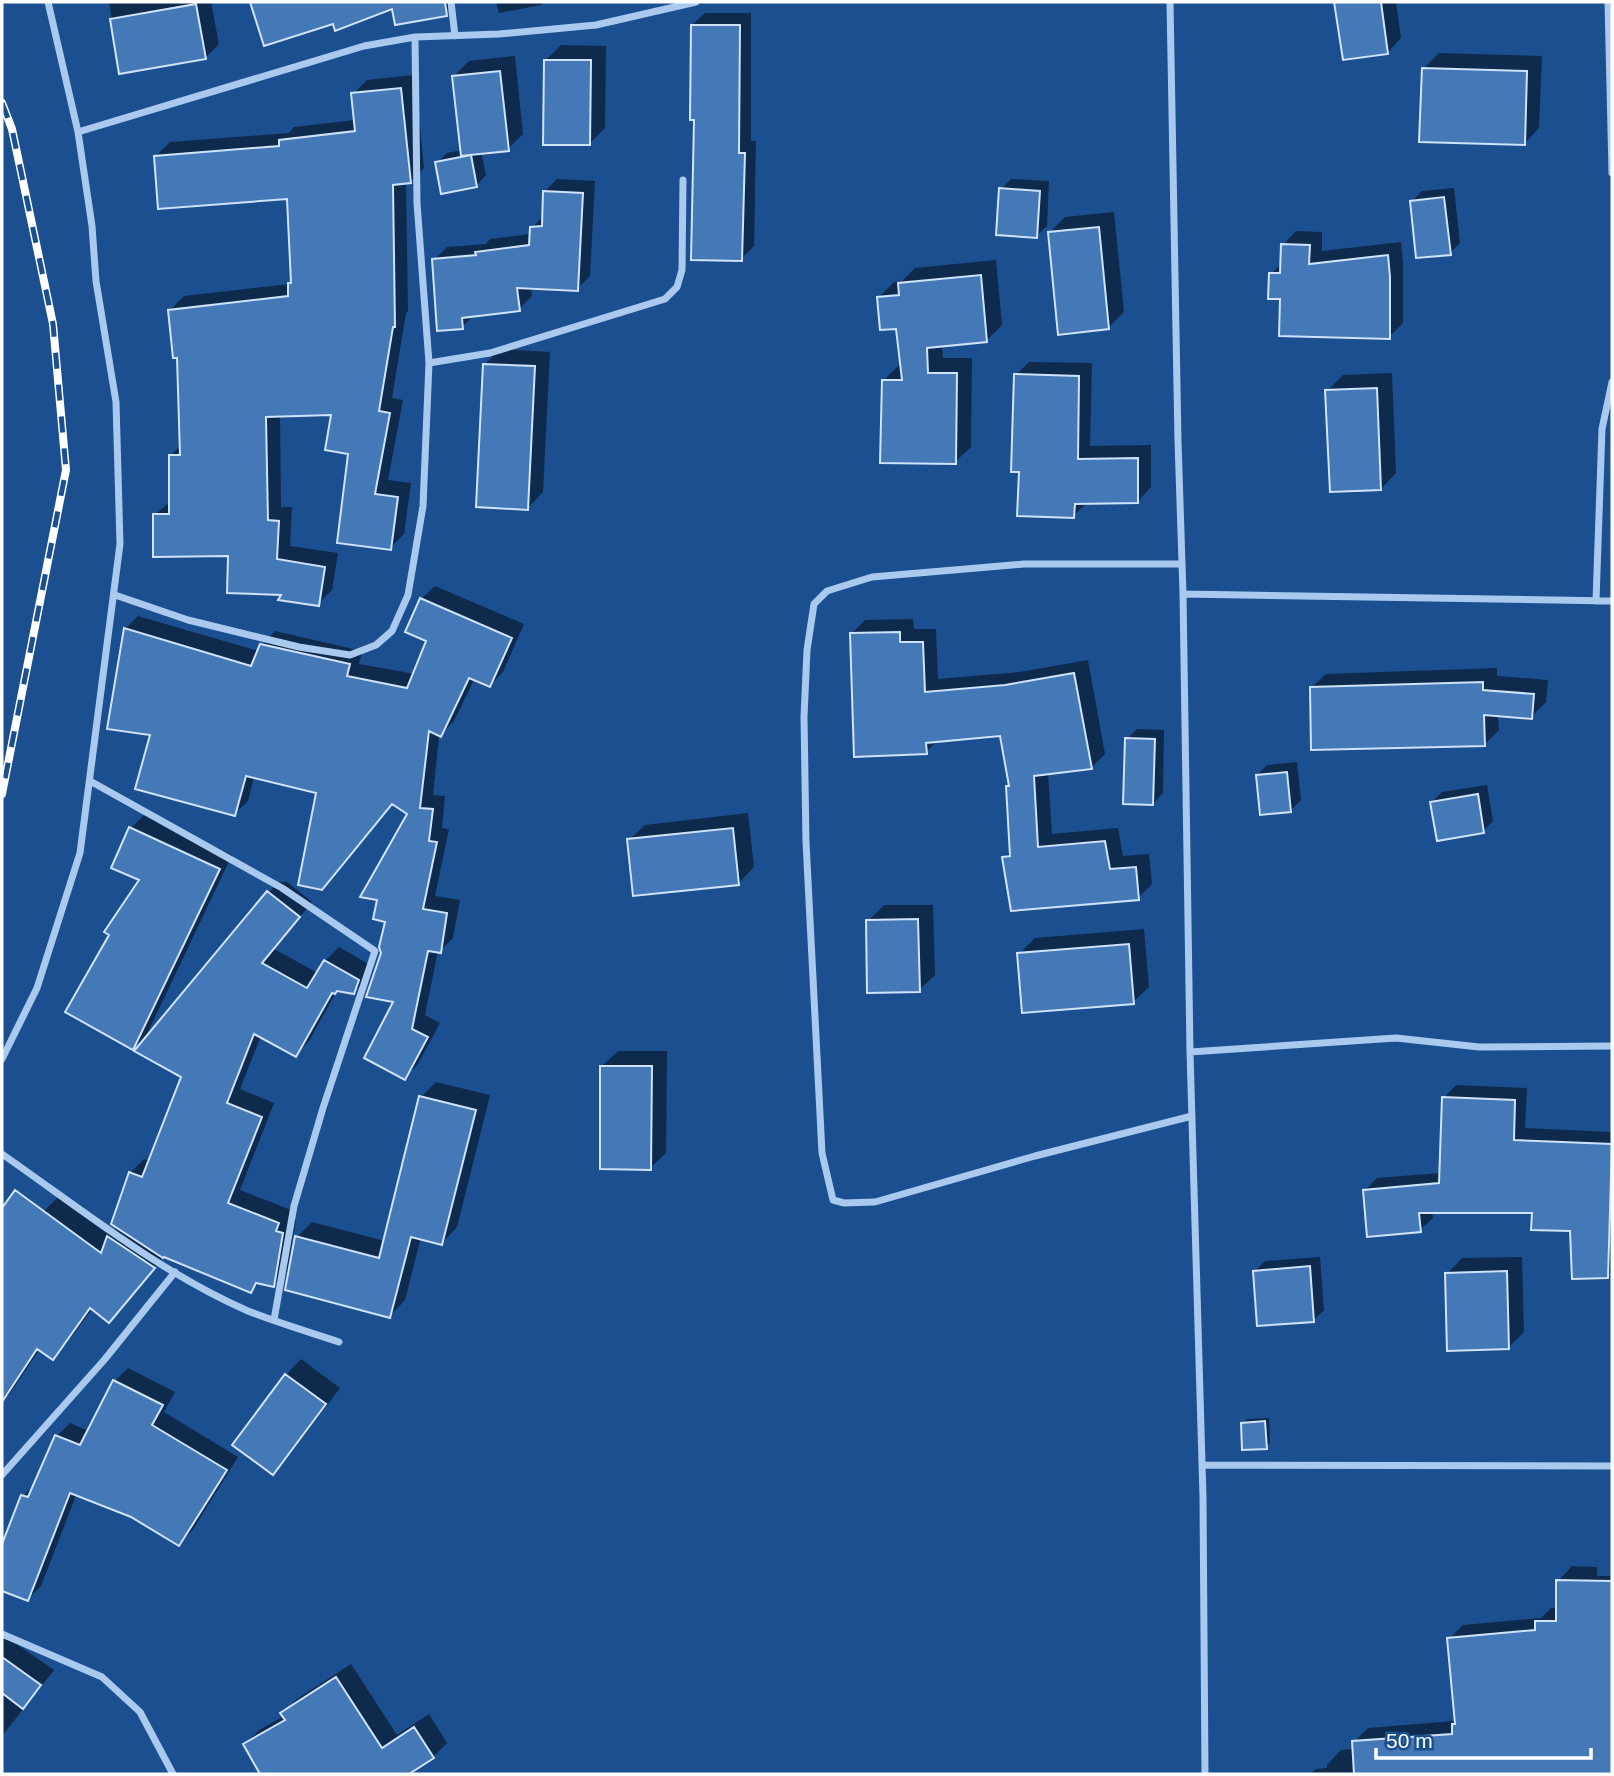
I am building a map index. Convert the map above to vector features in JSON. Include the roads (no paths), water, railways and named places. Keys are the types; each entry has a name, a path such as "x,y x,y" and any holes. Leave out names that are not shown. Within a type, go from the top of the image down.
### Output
{"street":[{"path":"2,1059 37,988 80,853 120,544 116,402 96,281 92,226 78,132 48,2"},
{"path":"451,2 455,36"},
{"path":"78,132 364,46 415,37 596,25 696,2"},
{"path":"1170,2 1190,1052 1202,1465 1205,1774"},
{"path":"1608,2 1612,173"},
{"path":"114,595 188,620 299,647 350,654 376,645 392,631 408,595 423,506 429,363 416,203 415,37"},
{"path":"429,363 490,354 665,299 677,287 682,270 683,180"},
{"path":"1596,601 1602,429 1612,382"},
{"path":"1182,564 1024,564 872,578 827,591 814,604 807,650 804,717 806,842 822,1153 833,1200 844,1203 875,1202 1035,1156 1192,1116"},
{"path":"1183,594 1612,601"},
{"path":"90,781 282,888 375,951 294,1206 274,1320"},
{"path":"1190,1052 1396,1038 1479,1047 1612,1046"},
{"path":"2,1154 175,1272 248,1311 339,1342"},
{"path":"2,1475 105,1359 175,1272"},
{"path":"1202,1465 1612,1466"},
{"path":"2,1634 102,1677 140,1712 173,1774"}],"railway":[{"path":"2,103 12,129 53,324 66,470 2,794"}]}
